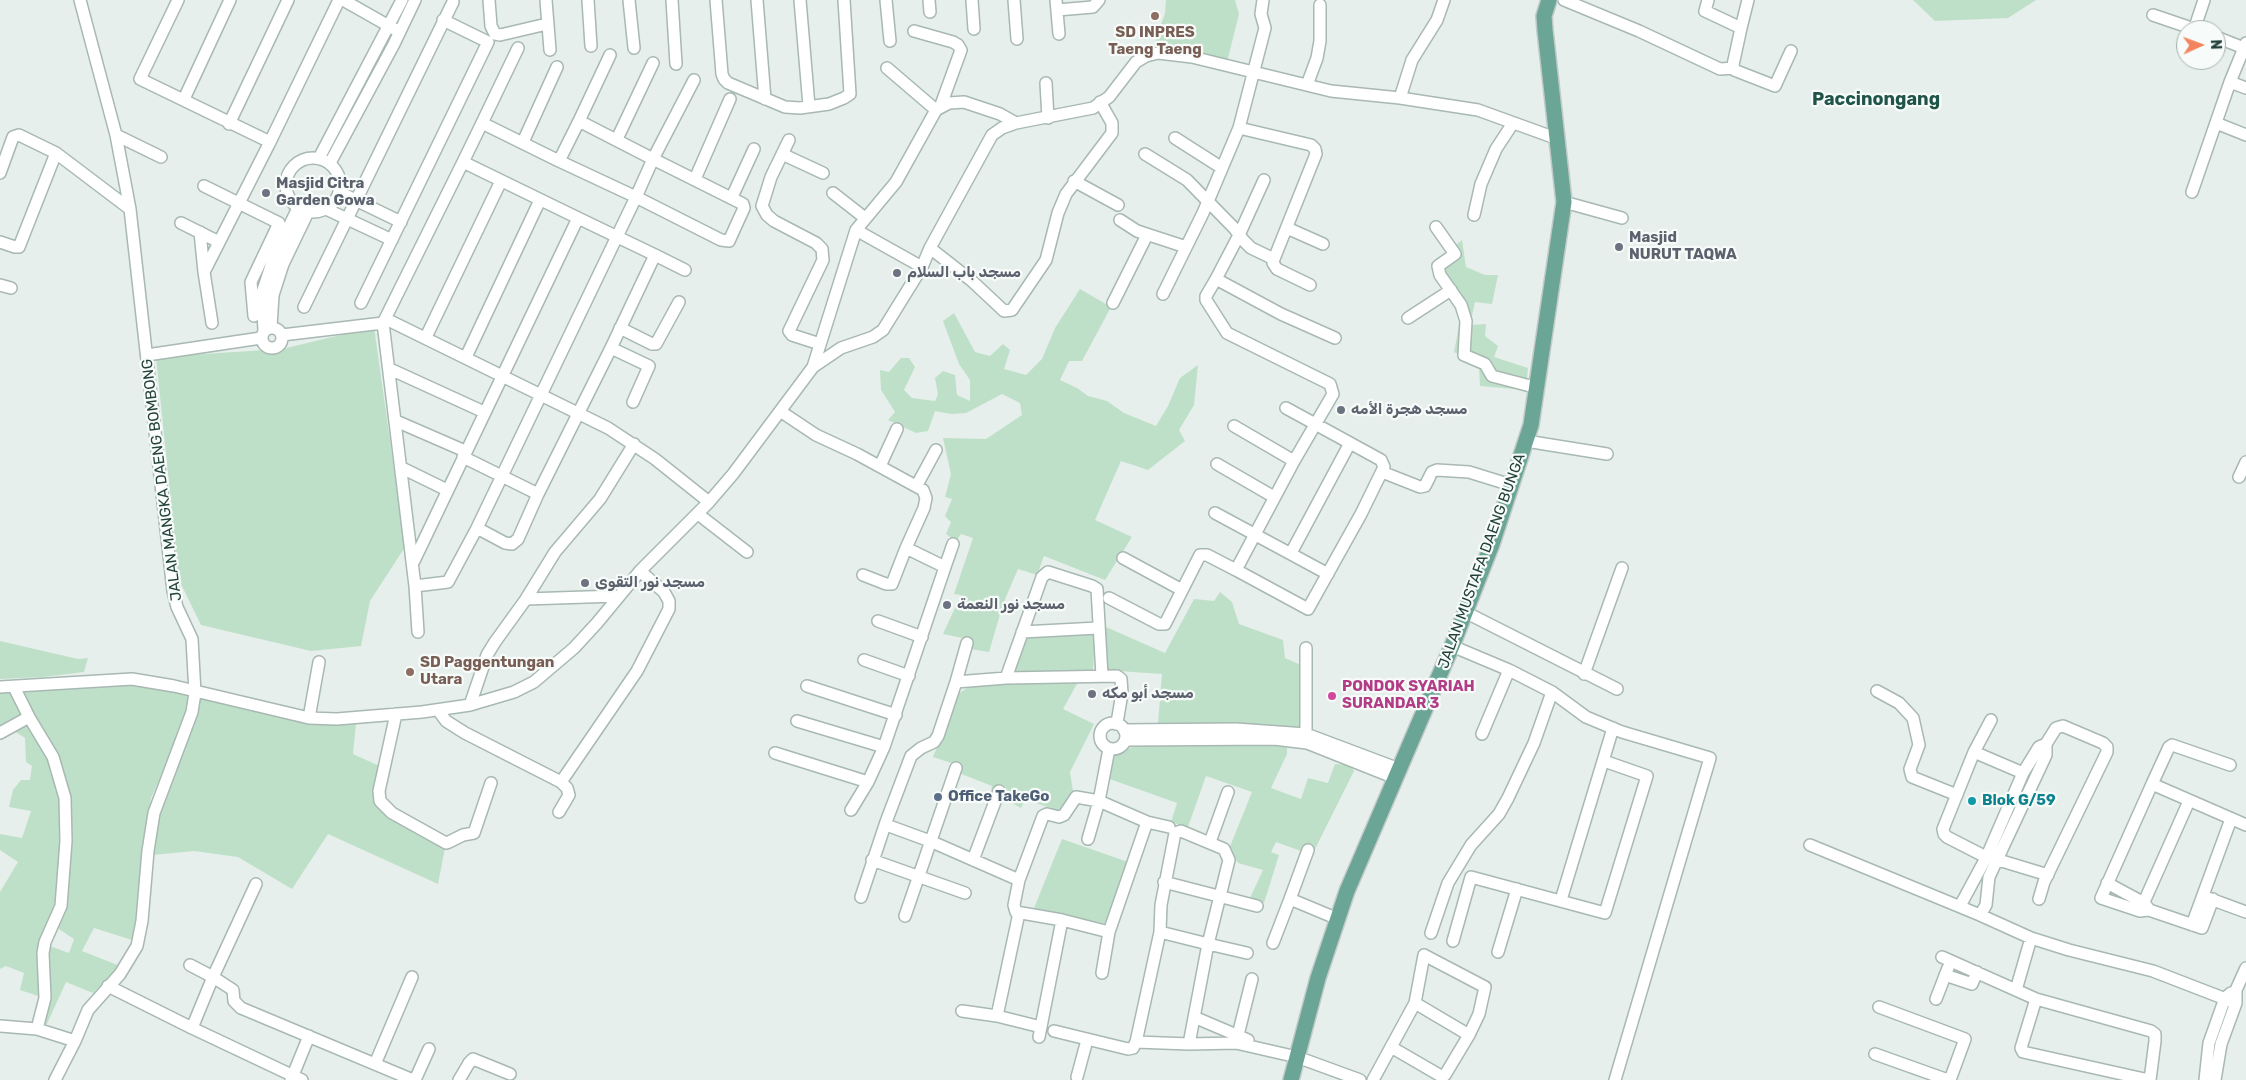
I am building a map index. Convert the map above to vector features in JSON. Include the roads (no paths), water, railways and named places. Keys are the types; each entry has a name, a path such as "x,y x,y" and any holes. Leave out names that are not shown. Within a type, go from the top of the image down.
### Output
{"main road":[{"name":"JALAN MUSTAFA DAENG BUNGA","path":"1291,1080 1318,978 1347,891 1452,646 1492,544 1526,441 1538,388 1564,202 1545,30 1544,16 1548,0"}],"street":[{"name":"JALAN MANGKA DAENG BOMBONG","path":"55,1080 76,1041 88,1010 131,959 137,946 142,920 154,814 192,712 195,693 192,639 177,607 172,591 130,209 116,135 80,0"},
{"path":"178,0 140,79 184,99 229,124 270,142"},
{"path":"184,99 230,0"},
{"path":"229,124 288,0"},
{"path":"204,272 339,0"},
{"path":"343,0 400,32"},
{"path":"318,158 402,0"},
{"path":"330,163 394,44 415,0"},
{"path":"489,0 491,26 494,34 503,34 547,24"},
{"path":"546,0 550,50"},
{"path":"588,0 592,46"},
{"path":"630,0 634,48"},
{"path":"672,0 676,64"},
{"path":"716,0 724,79 728,83 785,107 800,108 829,104 850,94 844,0"},
{"path":"757,0 765,99"},
{"path":"800,0 809,106"},
{"path":"886,0 890,41"},
{"path":"972,0 974,29"},
{"path":"1014,0 1017,39"},
{"path":"1059,34 1056,5 1093,7 1099,0"},
{"path":"1163,294 1207,202 1239,128 1265,28 1261,14 1263,0"},
{"path":"1400,98 1412,60 1437,20 1444,0"},
{"path":"1564,0 1639,30 1720,69 1734,68 1734,70 1775,86 1790,52"},
{"path":"1708,0 1705,11 1740,28"},
{"path":"1734,68 1740,28 1748,0"},
{"path":"2196,20 2199,1"},
{"path":"304,307 452,2"},
{"path":"1307,85 1317,58 1320,41 1320,5"},
{"path":"2153,15 2176,23"},
{"path":"361,303 488,42 443,20"},
{"path":"813,367 835,302 856,230 896,182 939,108 961,50 953,42 914,31"},
{"path":"383,38 394,44"},
{"path":"2192,192 2230,82 2245,45 2226,40"},
{"path":"418,632 416,586 385,321 518,48"},
{"path":"0,687 132,679 309,718 337,719 438,710 470,705 514,692 534,682 574,648 598,623 617,596 640,571 709,502 813,367 841,348 872,337 884,330 922,267 930,248 992,136 1002,128 1016,123 1093,108 1109,97 1136,62 1151,54 1192,57 1330,91 1400,98 1478,110 1558,139"},
{"path":"559,161 610,55"},
{"path":"617,140 653,64"},
{"path":"522,142 557,67"},
{"path":"887,68 939,108"},
{"path":"416,586 448,582 477,528 654,158 694,80"},
{"path":"2230,82 2246,88"},
{"path":"1046,83 1048,118"},
{"path":"695,178 730,99"},
{"path":"939,108 954,101 964,102 1000,114 1016,123"},
{"path":"930,248 972,281 1004,311 1010,311 1046,260 1058,213 1074,181 1110,136 1112,123 1100,102"},
{"path":"482,123 726,242 729,240 744,208 742,202 579,121"},
{"path":"1474,215 1481,184 1496,149 1514,123"},
{"path":"2216,124 2246,135"},
{"path":"1239,128 1311,145 1315,149 1316,154 1273,263 1277,269 1310,285"},
{"path":"0,174 13,137 16,135 56,153 130,209"},
{"path":"116,135 161,157"},
{"path":"1174,138 1222,168"},
{"path":"789,140 771,177 762,206 767,215 774,221 816,243 822,249 823,260 789,329 792,335 820,344"},
{"path":"732,197 754,149"},
{"path":"0,242 19,247 56,153"},
{"path":"782,154 823,173"},
{"path":"1145,154 1187,180 1251,248 1274,259"},
{"path":"326,209 334,202 339,192 340,182 337,171 330,163 318,158 307,158 298,162 288,177 286,187 289,196 303,210 326,209 392,240"},
{"path":"463,162 685,270"},
{"path":"1236,570 1274,497 1333,394 1332,385 1227,333 1206,300 1206,296 1239,234 1264,180"},
{"path":"1074,181 1118,206"},
{"path":"426,337 502,182"},
{"path":"204,186 279,223 251,282 254,316"},
{"path":"339,192 401,222"},
{"path":"834,193 865,218"},
{"path":"466,357 540,200"},
{"path":"1564,202 1622,218"},
{"path":"147,355 265,332 278,329 282,335 281,342 276,347 269,348 264,344 265,332 278,262 303,210"},
{"path":"413,563 578,218"},
{"path":"1120,220 1147,235 1186,247"},
{"path":"181,223 220,242"},
{"path":"1436,227 1455,254 1438,266 1440,275 1461,305 1466,321 1464,355 1485,364 1492,376 1538,388"},
{"path":"1287,228 1323,244"},
{"path":"856,230 922,267"},
{"path":"200,232 212,323"},
{"path":"1113,303 1147,235"},
{"path":"477,528 505,543 512,544 518,539 538,494 580,412 655,255"},
{"path":"1216,279 1282,314 1335,338"},
{"path":"1408,318 1451,290"},
{"path":"620,328 652,344 656,344 679,302"},
{"path":"282,335 385,321 426,337 580,412 634,444 709,502"},
{"path":"611,348 649,366 632,402"},
{"path":"390,369 484,412"},
{"path":"1109,598 1162,625 1167,622 1200,555 1207,555 1308,609 1384,467 1381,460 1316,422 1286,408"},
{"path":"780,411 816,435 917,485 925,494 926,503 892,584 886,584 863,575"},
{"path":"396,421 464,454 501,476 538,494"},
{"path":"1234,426 1294,461"},
{"path":"880,466 897,429"},
{"path":"1526,441 1607,454"},
{"path":"1291,554 1350,443"},
{"path":"470,705 487,655 526,600 555,552 600,499 634,444"},
{"path":"917,485 936,450"},
{"path":"2238,478 2246,462"},
{"path":"1217,464 1274,497"},
{"path":"402,468 447,490"},
{"path":"1382,472 1420,488 1425,486 1432,472 1436,470 1469,472 1511,485"},
{"path":"1215,513 1328,574"},
{"path":"698,514 747,552"},
{"path":"851,810 868,782 884,748 953,544"},
{"path":"906,548 945,567"},
{"path":"1123,558 1182,590"},
{"path":"1584,674 1622,568"},
{"path":"561,782 637,671 669,609 669,601 664,592 640,571"},
{"path":"1006,678 1042,577 1048,572 1095,587 1098,592 1098,628 1102,676"},
{"path":"526,600 617,596"},
{"path":"1465,612 1551,655 1584,674 1617,689"},
{"path":"878,620 922,637"},
{"path":"1022,632 1098,628"},
{"path":"861,897 872,860 911,756 934,742 938,736 967,643"},
{"path":"1452,646 1509,670 1552,692 1586,717 1613,728 1710,758 1615,1080"},
{"path":"1306,648 1306,734"},
{"path":"864,660 909,676"},
{"path":"309,718 320,662"},
{"path":"1482,734 1509,670"},
{"path":"956,682 1006,678 1117,676 1121,679 1122,693 1118,717 1116,724 1104,726 1100,736 1103,745 1109,749 1120,747 1124,735"},
{"path":"807,686 896,715"},
{"path":"14,687 53,757 64,798 66,842 61,906 45,942 43,953 45,998 37,1030"},
{"path":"1877,691 1900,703 1913,718 1919,745 1910,769 1912,777 1957,795"},
{"path":"1431,933 1448,884 1470,845 1499,814 1508,798 1534,743 1552,692"},
{"path":"438,710 446,721 465,733 561,782 567,788 569,795 559,812"},
{"path":"396,714 379,791 380,801 392,813 449,842 462,835 474,834 491,782"},
{"path":"0,733 29,717"},
{"path":"1991,720 1974,752 1943,829 1944,834 1991,857 2048,875"},
{"path":"797,722 884,748"},
{"path":"1114,724 1124,735 1282,740 1308,743 1374,764"},
{"path":"1980,915 1986,905 1991,857 2023,773 2038,748 2046,744 2056,728 2063,726 2104,743 2107,747 2107,752 2048,875 2039,899"},
{"path":"1124,735 1236,728 1306,734 1397,773"},
{"path":"1561,900 1613,728"},
{"path":"1960,906 1991,857 2046,755 2046,744"},
{"path":"2230,765 2172,745 2169,747 2101,895 2102,900 2144,908 2197,926 2232,819"},
{"path":"1088,839 1099,802 1109,749"},
{"path":"1974,752 2023,773"},
{"path":"775,753 868,782"},
{"path":"1453,941 1471,876 1605,913 1647,776 1604,761"},
{"path":"905,916 956,768"},
{"path":"2152,784 2246,825"},
{"path":"974,860 999,790"},
{"path":"1210,842 1228,792"},
{"path":"1109,932 1062,920 1019,913 1015,910 1014,904 1019,880 1044,815 1063,816 1076,797 1099,802 1147,822 1169,827"},
{"path":"2144,908 2189,801"},
{"path":"886,822 889,826 930,841 1019,880"},
{"path":"1102,972 1109,932 1147,822"},
{"path":"1054,1031 1128,1049 1133,1048 1136,1042 1160,932 1164,882 1177,831 1224,848 1229,860 1208,944 1189,1044"},
{"path":"1810,845 1960,906 2031,938 2069,950 2153,971 2236,1003"},
{"path":"1273,943 1308,850"},
{"path":"872,860 965,893"},
{"path":"1164,882 1257,906"},
{"path":"2107,883 2144,908"},
{"path":"192,1028 213,977 256,884"},
{"path":"1498,952 1517,888"},
{"path":"2207,898 2246,912"},
{"path":"1290,899 1338,919"},
{"path":"997,1016 1019,913"},
{"path":"962,1011 997,1016 1040,1032 1062,920"},
{"path":"1160,932 1247,953"},
{"path":"2016,990 2031,938"},
{"path":"1373,1080 1391,1047 1415,1003 1424,955 1482,984 1485,991 1470,1035 1444,1076 1391,1047"},
{"path":"1936,999 1945,975 1946,959 2036,999 2151,1031 2155,1034 2155,1041 2149,1080 2100,1075 2021,1050 2036,999"},
{"path":"190,965 233,990 237,1006 414,1080 429,1048"},
{"path":"2215,1080 2221,1044 2246,968"},
{"path":"1945,975 1972,984 1977,972"},
{"path":"375,1064 412,977"},
{"path":"1237,1040 1252,978"},
{"path":"2205,1080 2209,1043 2225,998 2241,984"},
{"path":"108,986 295,1079 309,1036"},
{"path":"1415,1003 1470,1035"},
{"path":"1875,1054 1949,1080 1965,1039 1879,1007"},
{"path":"1194,1017 1237,1040 1276,1052 1297,1056 1360,1080"},
{"path":"0,1026 37,1030 76,1041"},
{"path":"1077,1077 1087,1040"},
{"path":"1136,1042 1189,1044 1237,1040"},
{"path":"459,1080 468,1063 473,1059 510,1074"}],"place":[{"name":"SD INPRES Taeng Taeng","path":"1155,16"},
{"name":"Masjid Citra Garden Gowa","path":"266,193"},
{"name":"Masjid NURUT TAQWA","path":"1619,247"},
{"name":"مسجد باب السلام","path":"897,273"},
{"name":"مسجد هجرة الأمه","path":"1341,410"},
{"name":"مسجد نور التقوى","path":"585,583"},
{"name":"مسجد نور النعمة","path":"947,605"},
{"name":"SD Paggentungan Utara","path":"410,672"},
{"name":"مسجد أبو مكه","path":"1092,694"},
{"name":"PONDOK SYARIAH SURANDAR 3","path":"1332,696"},
{"name":"Office TakeGo","path":"938,797"},
{"name":"Blok G/59","path":"1972,801"}],"district":[{"name":"Paccinongang","path":"1876,100"}]}
